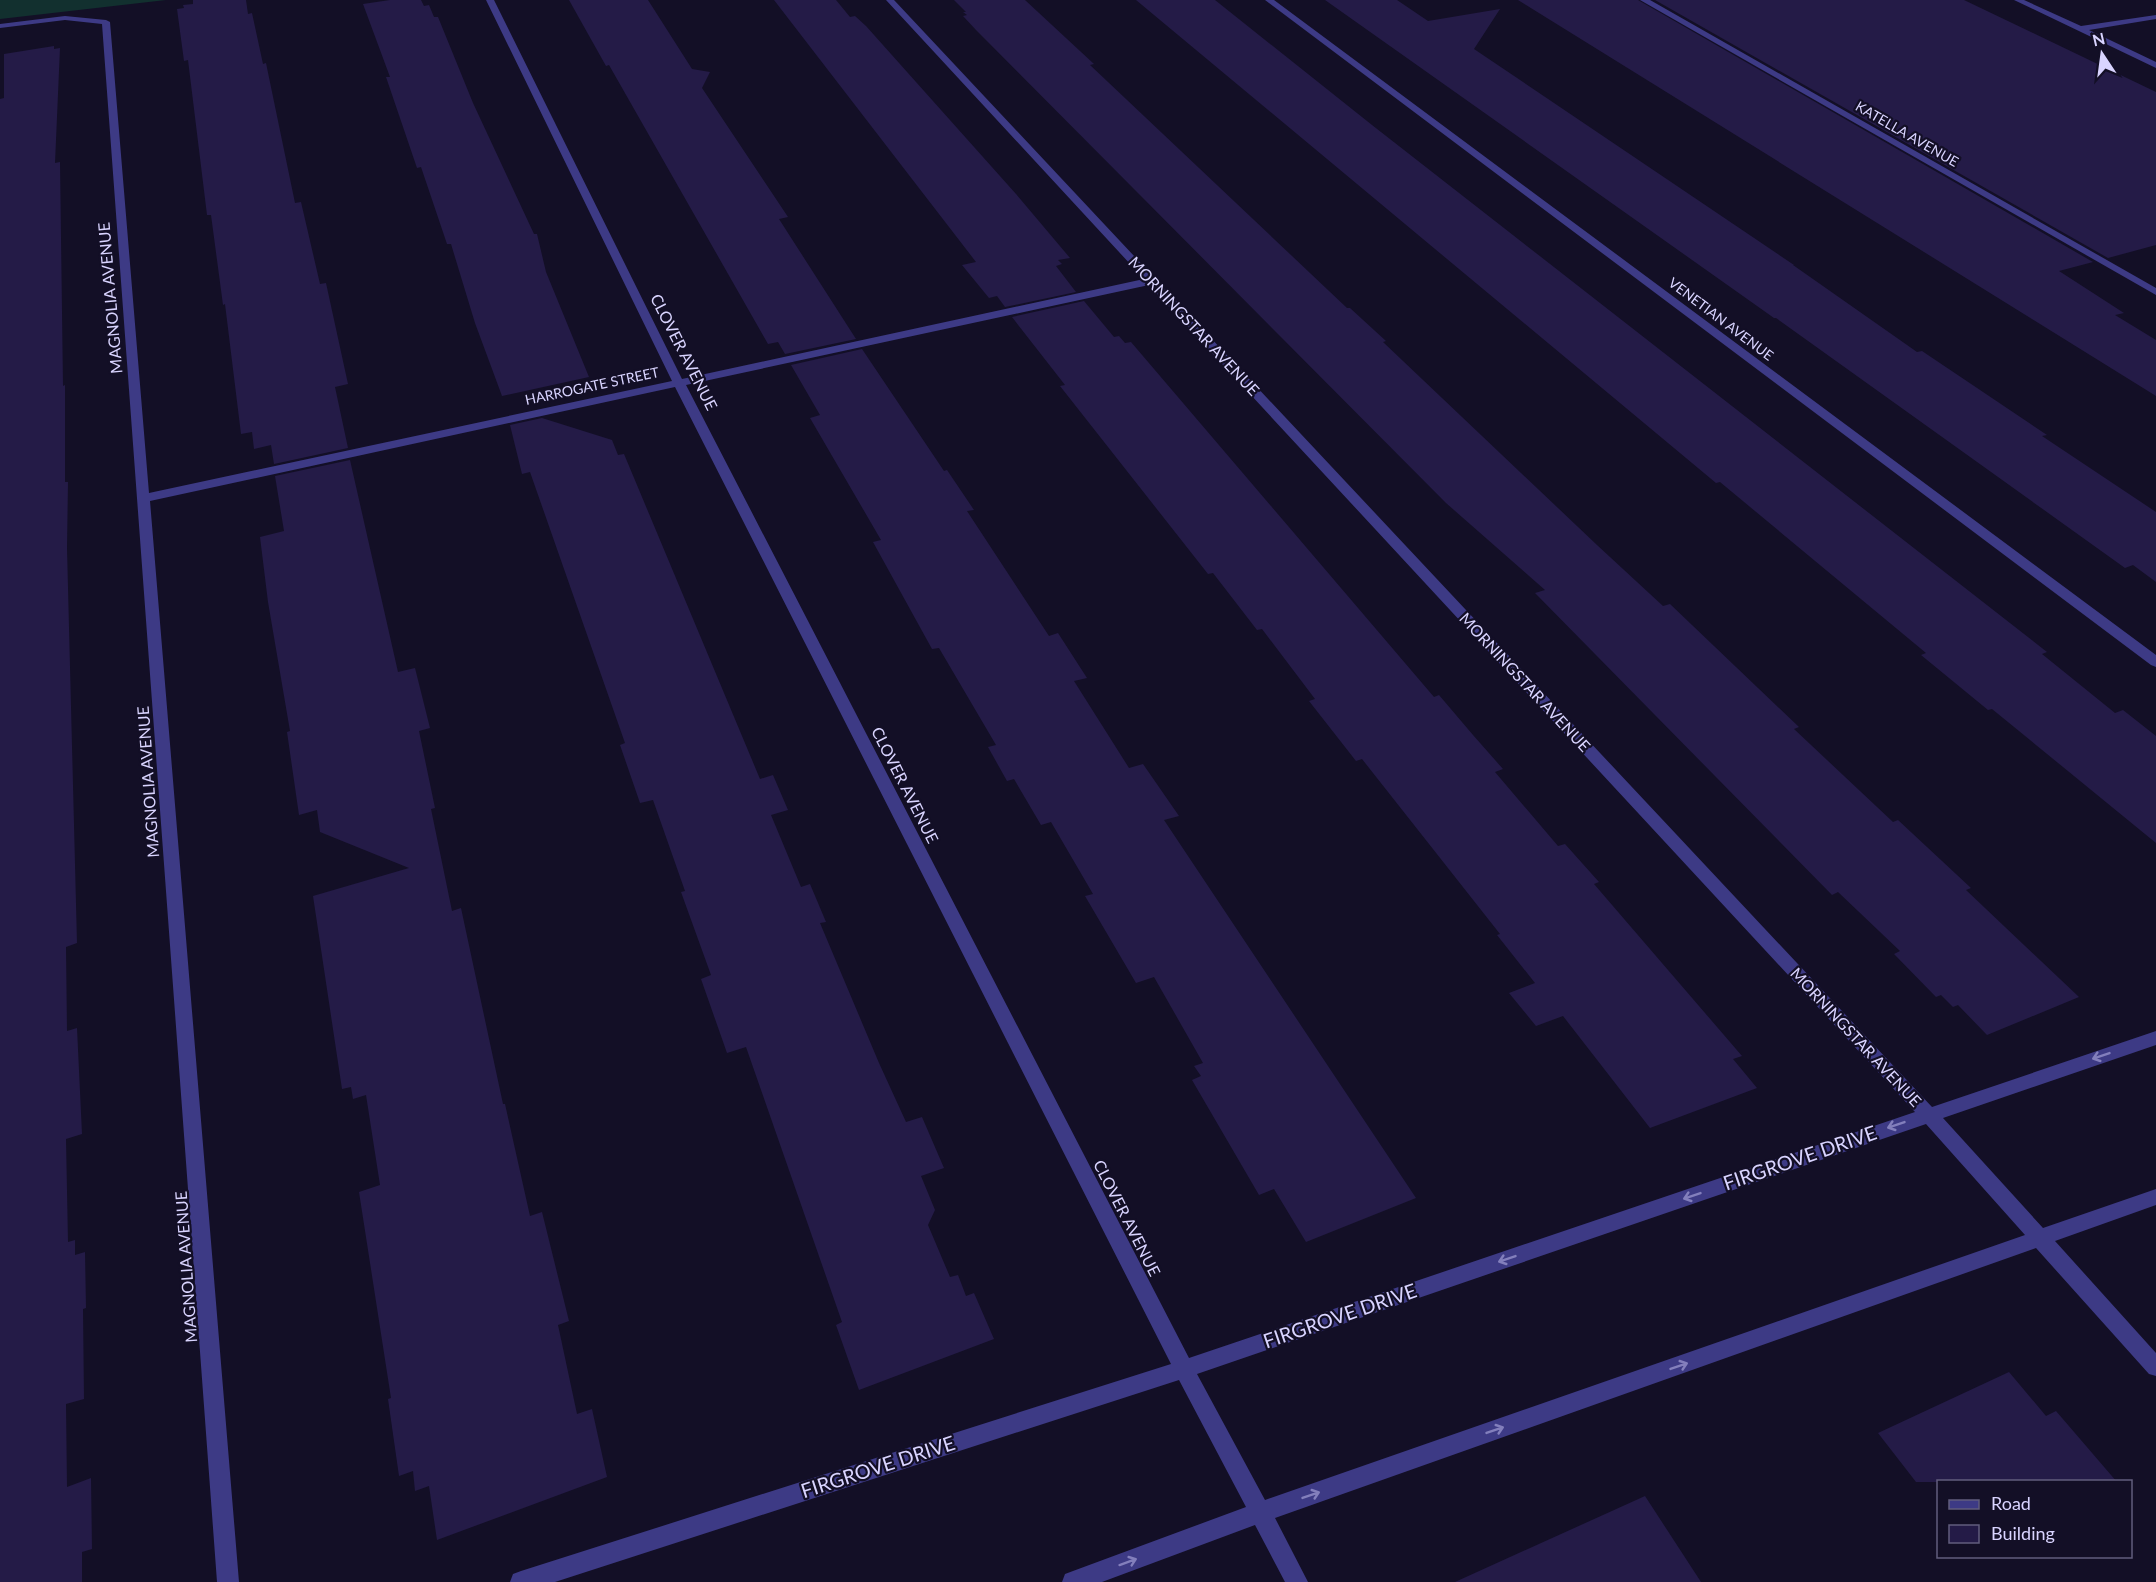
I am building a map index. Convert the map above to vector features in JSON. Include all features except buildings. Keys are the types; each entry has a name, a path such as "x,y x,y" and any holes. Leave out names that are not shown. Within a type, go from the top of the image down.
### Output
{"street":[{"name":"CLOVER AVENUE","path":"489,0 679,383 1184,1369 1298,1582"},
{"name":"MORNINGSTAR AVENUE","path":"890,0 1929,1114 2156,1367"},
{"name":"VENETIAN AVENUE","path":"1269,0 2156,662"},
{"name":"KATELLA AVENUE","path":"1644,0 2156,292"},
{"path":"2019,0 2156,64"},
{"path":"2080,29 2156,17"},
{"name":"MAGNOLIA AVENUE","path":"0,26 65,18 106,22 228,1582"},
{"name":"HARROGATE STREET","path":"144,498 1151,281"},
{"name":"FIRGROVE DRIVE","path":"521,1582 1184,1369 2156,1038"},
{"path":"1073,1582 1262,1512 2156,1197"}],"green space":[{"path":"0,0 166,0 0,19"}]}
